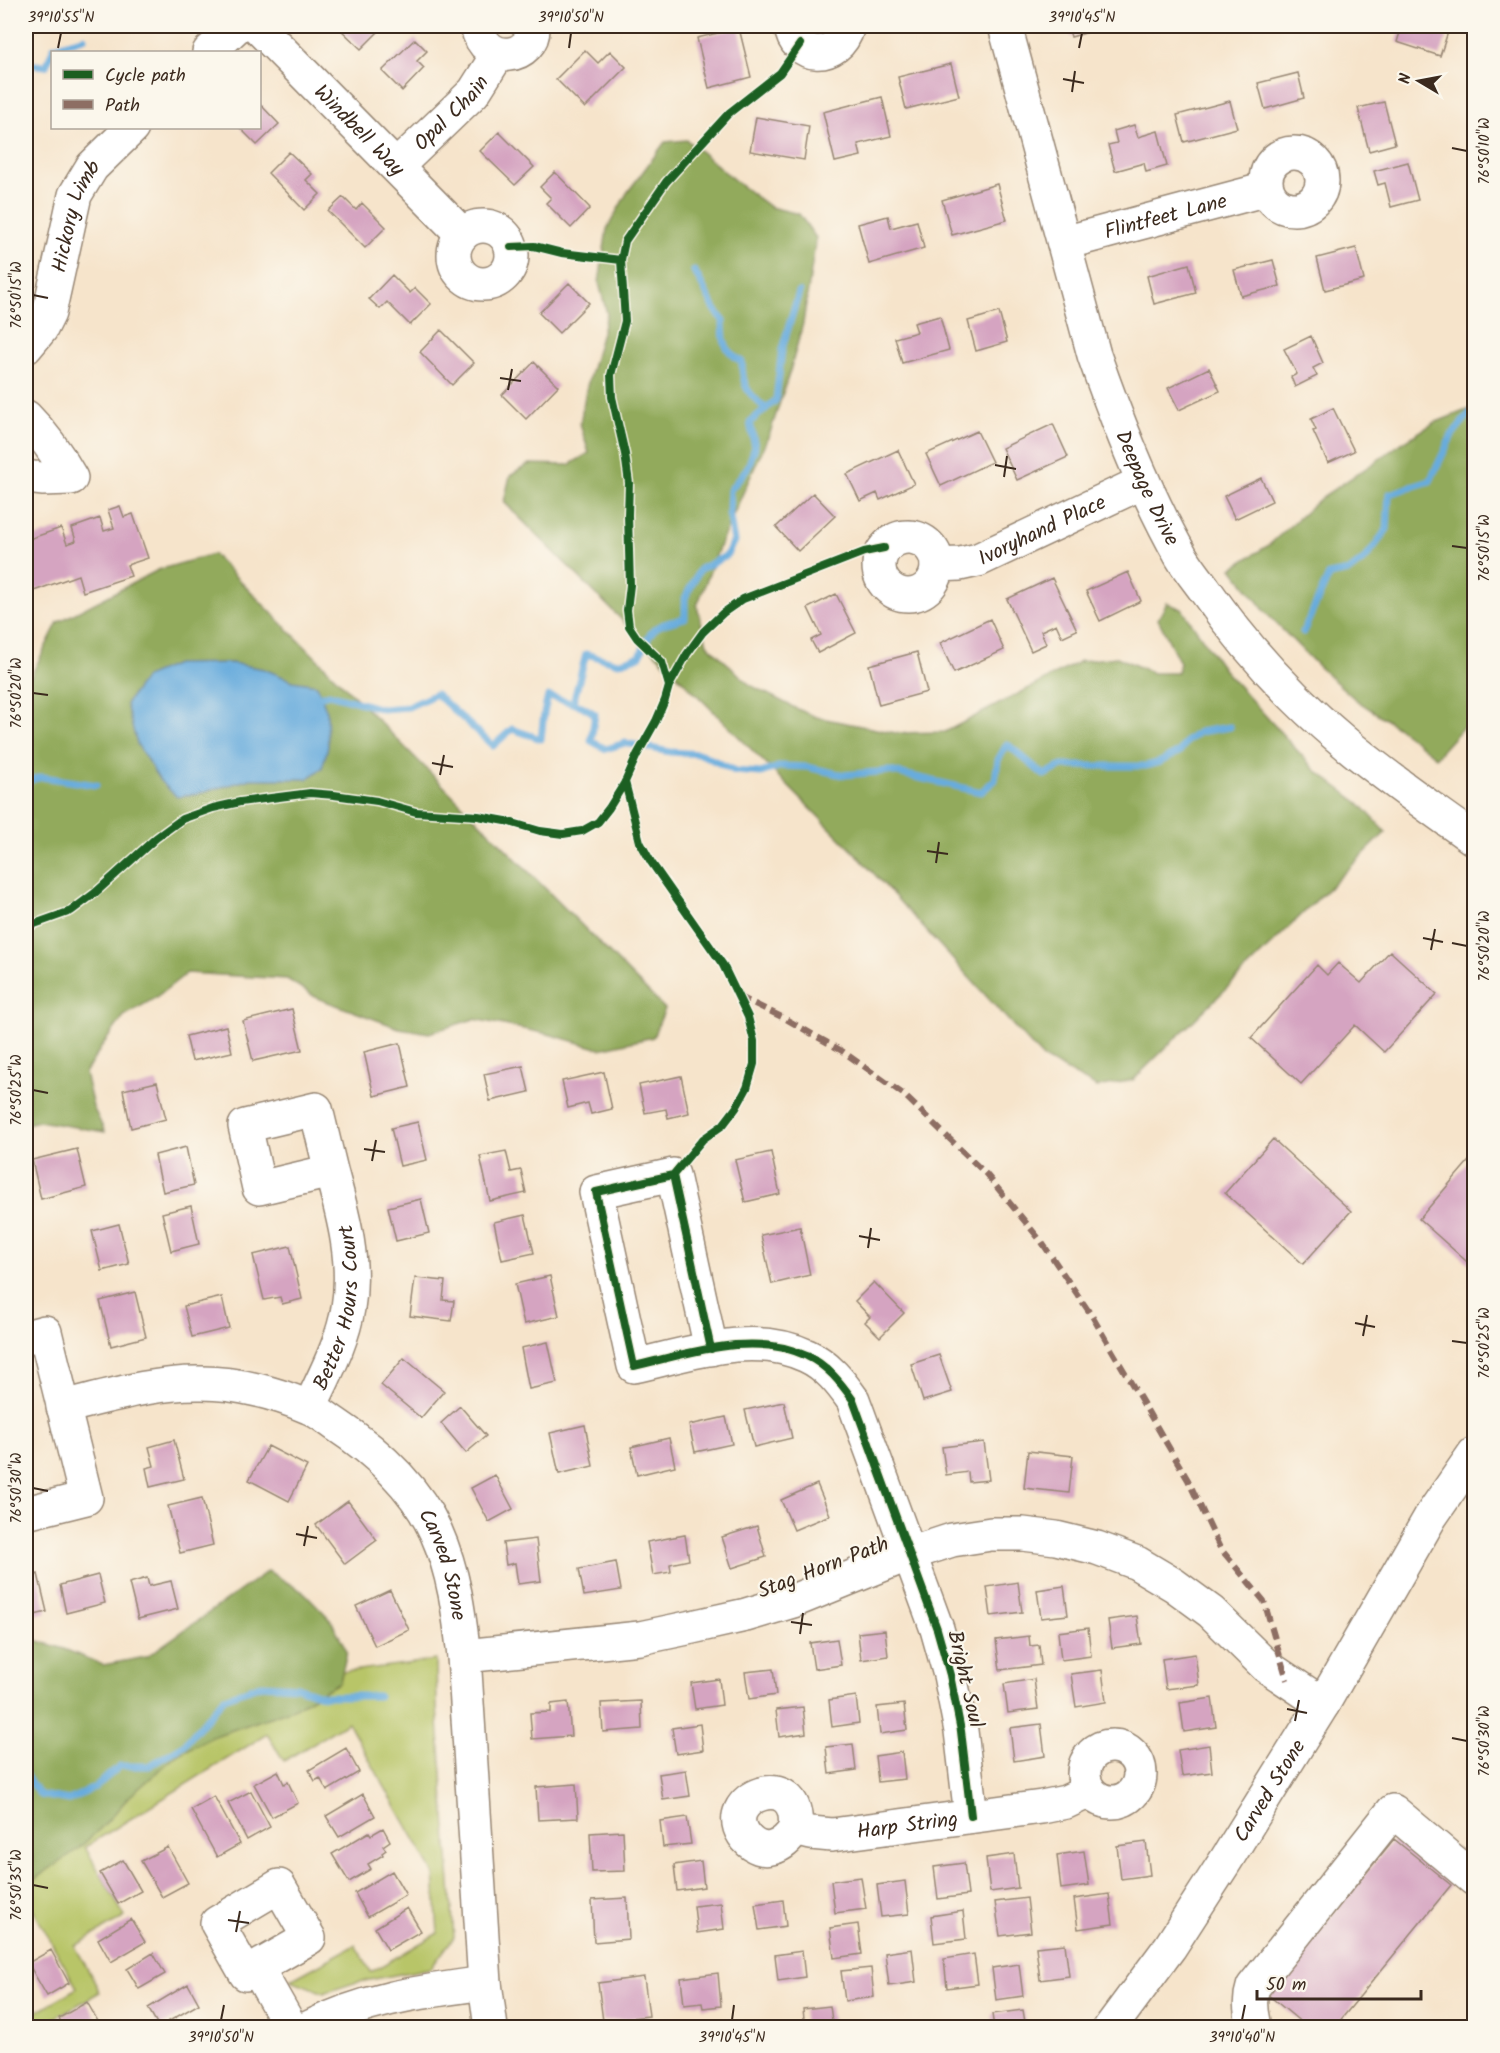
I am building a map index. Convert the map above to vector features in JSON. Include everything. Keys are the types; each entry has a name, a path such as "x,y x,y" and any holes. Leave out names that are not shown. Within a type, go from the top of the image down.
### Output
{"street":[{"path":"210,51 237,26"},
{"name":"Windbell Way","path":"257,26 462,234"},
{"name":"Opal Chain","path":"477,26 479,38 487,48 498,54 511,54 521,50 529,42 533,26"},
{"path":"791,26 793,35 800,44 807,50 818,52 831,50 839,45 845,37 848,26"},
{"name":"Deepage Drive","path":"1005,26 1094,355 1112,408 1143,482 1182,557 1254,653 1295,698 1343,741 1474,839"},
{"name":"Opal Chain","path":"397,166 474,92 498,54"},
{"name":"Hickory Limb","path":"26,347 40,329 49,312 75,195 92,167 131,129"},
{"name":"Flintfeet Lane","path":"1064,243 1267,189"},
{"path":"26,417 56,451 71,478 26,477"},
{"name":"Ivoryhand Place","path":"937,565 978,560 1143,482"},
{"name":"Better Hours Court","path":"310,1407 339,1338 348,1308 349,1243 331,1171"},
{"name":"Bright Soul","path":"711,1349 673,1175 596,1192 634,1366 736,1345 761,1345 787,1349 807,1356 839,1380 853,1400 937,1629 950,1676 961,1731 971,1816"},
{"path":"26,1337 45,1332 86,1498 26,1513"},
{"name":"Carved Stone","path":"63,1407 167,1384 203,1383 237,1386 271,1394 310,1407 348,1433 397,1474 422,1504 448,1561 458,1604 464,1656 485,1983 491,2028"},
{"name":"Carved Stone","path":"1110,2028 1170,1947 1323,1704 1431,1516 1474,1454"},
{"name":"Stag Horn Path","path":"464,1656 640,1638 703,1625 793,1601 909,1554 952,1540 991,1534 1023,1534 1056,1538 1096,1548 1137,1563 1174,1585 1211,1612 1266,1666 1323,1704"},
{"name":"Harp String","path":"795,1829 832,1835 1042,1807 1066,1802 1089,1791"},
{"path":"1251,2026 1250,1997 1253,1987 1393,1811 1474,1879"},
{"path":"257,1968 291,2028"},
{"path":"308,2028 334,2014 366,2003 404,1994 485,1983"}],"green space":[{"path":"687,140 770,207 799,214 816,238 803,323 770,433 721,542 697,606 707,644 750,685 816,717 896,733 945,732 1081,661 1117,657 1153,673 1177,673 1180,663 1158,619 1167,603 1182,609 1224,670 1315,770 1359,803 1386,832 1133,1080 1097,1087 1043,1058 855,853 504,502 510,476 529,464 569,465 589,453 580,424 586,390 607,314 599,283 607,229 627,193 665,142"},
{"path":"1474,407 1474,715 1436,757 1397,727 1356,700 1319,667 1267,614 1232,568 1269,545 1322,497 1400,444 1434,423"},
{"path":"213,554 665,1009 653,1037 600,1049 548,1034 474,1019 429,1033 399,1028 317,998 287,979 187,973 155,998 124,1016 85,1073 93,1107 105,1132 39,1121 26,1124 26,686 58,622 158,570"},
{"path":"268,1571 305,1593 331,1620 347,1651 340,1682 293,1709 212,1737 177,1755 129,1797 78,1849 26,1885 26,1637 103,1665 146,1657"},
{"path":"26,1655 81,1681 312,1676 436,1660 437,1707 454,1937 431,1968 354,1983 324,1993 291,1980 355,1945 371,1972 438,1933 434,1874 348,1722 284,1761 267,1734 85,1847 125,1917 75,1946 100,1992 39,2027 26,2027 26,2018 77,1988 33,1910 26,1914"}],"water":[{"path":"231,663 264,669 293,681 317,685 327,712 328,747 322,768 307,779 251,779 177,797 160,781 137,744 126,704 145,677 176,664"}],"building":[{"path":"337,26 384,26 361,49"},
{"path":"1068,26 1110,26 1071,37"},
{"path":"1402,26 1450,26 1440,56 1397,42"},
{"path":"739,28 751,77 709,88 697,38"},
{"path":"415,39 427,51 417,61 424,68 402,91 382,71"},
{"path":"585,50 598,63 610,51 626,67 585,108 556,79"},
{"path":"951,64 959,96 906,109 898,77"},
{"path":"1298,73 1304,98 1265,109 1258,83"},
{"path":"882,97 891,136 858,144 861,156 835,162 823,112"},
{"path":"1230,101 1237,128 1184,142 1177,115"},
{"path":"1384,102 1395,144 1369,151 1358,108"},
{"path":"261,105 279,124 257,145 241,129 261,129"},
{"path":"756,117 809,126 804,160 750,151"},
{"path":"1134,125 1138,137 1158,131 1167,166 1146,172 1144,163 1115,171 1108,145 1117,143 1114,131"},
{"path":"499,132 534,167 515,185 480,151"},
{"path":"289,152 312,174 306,180 320,194 304,210 268,173"},
{"path":"1408,162 1418,200 1391,207 1385,183 1378,185 1374,171"},
{"path":"555,172 590,208 571,228 546,203 551,198 540,187"},
{"path":"997,184 1007,220 952,235 942,200"},
{"path":"343,197 356,210 362,203 386,227 365,248 328,211"},
{"path":"888,216 891,228 917,221 924,248 869,264 858,224"},
{"path":"1356,248 1364,280 1325,290 1317,258"},
{"path":"1273,260 1280,286 1241,296 1234,270"},
{"path":"1189,264 1196,293 1154,304 1147,276"},
{"path":"392,275 410,293 415,288 431,304 410,325 387,302 380,309 369,299"},
{"path":"569,283 589,303 559,333 539,313"},
{"path":"999,312 1007,342 976,351 968,321"},
{"path":"940,316 949,350 902,363 895,338 917,332 914,323"},
{"path":"441,330 474,363 452,385 420,352"},
{"path":"1311,336 1323,363 1313,368 1317,376 1295,387 1291,377 1297,374 1284,349"},
{"path":"534,362 558,386 526,419 502,395"},
{"path":"1209,368 1220,391 1179,410 1168,388"},
{"path":"1333,408 1354,451 1328,463 1313,431 1316,430 1311,419"},
{"path":"1053,424 1068,457 1017,480 1002,448"},
{"path":"977,431 992,462 941,486 926,454"},
{"path":"898,450 914,484 880,500 877,493 860,501 847,474"},
{"path":"1261,478 1272,501 1235,519 1224,496"},
{"path":"813,493 835,516 798,551 776,527"},
{"path":"120,506 124,517 133,514 148,558 127,565 131,576 83,592 78,575 31,592 26,581 26,540 61,528 67,544 76,541 72,528 100,518 104,531 114,528 108,510"},
{"path":"1128,572 1141,601 1100,621 1086,591"},
{"path":"1052,578 1077,630 1062,637 1056,624 1041,631 1046,644 1031,651 1007,599"},
{"path":"836,594 856,633 818,653 811,640 821,635 808,608"},
{"path":"990,619 1004,650 954,673 940,643"},
{"path":"917,652 927,692 879,705 869,665"},
{"path":"1390,951 1437,994 1384,1052 1355,1025 1301,1084 1251,1038 1317,965 1327,975 1338,963 1361,983"},
{"path":"292,1009 302,1050 253,1061 243,1021"},
{"path":"226,1026 232,1052 192,1061 186,1036"},
{"path":"400,1043 410,1087 374,1096 364,1052"},
{"path":"523,1066 529,1092 490,1101 484,1074"},
{"path":"604,1072 612,1109 591,1114 588,1103 568,1108 562,1081"},
{"path":"681,1076 689,1113 668,1118 666,1109 645,1113 639,1085"},
{"path":"157,1082 166,1119 131,1128 123,1090"},
{"path":"418,1122 427,1160 400,1166 391,1128"},
{"path":"1273,1139 1351,1211 1303,1264 1225,1193"},
{"path":"186,1147 194,1185 163,1192 155,1155"},
{"path":"77,1149 86,1187 41,1199 32,1160"},
{"path":"506,1151 511,1172 521,1170 526,1193 490,1201 480,1156"},
{"path":"771,1152 780,1194 745,1202 735,1160"},
{"path":"1474,1155 1474,1268 1419,1219"},
{"path":"421,1199 429,1233 396,1241 388,1207"},
{"path":"191,1206 199,1244 171,1251 162,1213"},
{"path":"525,1215 534,1253 502,1260 494,1222"},
{"path":"119,1224 129,1264 102,1271 92,1231"},
{"path":"800,1227 810,1275 772,1284 761,1235"},
{"path":"290,1246 302,1299 282,1304 280,1297 264,1300 253,1255"},
{"path":"550,1276 559,1316 524,1324 515,1284"},
{"path":"415,1278 445,1281 443,1300 454,1301 451,1321 410,1316"},
{"path":"874,1282 904,1313 880,1337 865,1322 870,1317 855,1301"},
{"path":"135,1292 146,1337 111,1346 100,1301"},
{"path":"222,1297 229,1328 192,1337 184,1306"},
{"path":"548,1342 557,1383 529,1389 521,1348"},
{"path":"939,1355 952,1392 923,1401 911,1364"},
{"path":"404,1358 444,1391 421,1418 381,1385"},
{"path":"784,1402 792,1438 754,1447 745,1410"},
{"path":"460,1406 486,1436 466,1453 441,1423"},
{"path":"726,1417 732,1444 695,1452 689,1425"},
{"path":"585,1425 593,1466 559,1474 550,1433"},
{"path":"669,1438 675,1466 637,1475 631,1447"},
{"path":"174,1440 184,1479 150,1487 146,1468 154,1466 149,1447"},
{"path":"984,1442 989,1480 969,1482 968,1472 946,1475 942,1447"},
{"path":"268,1446 307,1466 289,1501 249,1480"},
{"path":"1028,1451 1073,1456 1069,1493 1024,1488"},
{"path":"495,1475 513,1509 489,1522 471,1488"},
{"path":"817,1484 830,1515 794,1530 781,1500"},
{"path":"202,1498 213,1545 180,1553 168,1506"},
{"path":"348,1501 377,1540 345,1564 316,1525"},
{"path":"757,1526 766,1557 732,1568 722,1537"},
{"path":"685,1535 689,1560 670,1564 671,1572 653,1575 647,1542"},
{"path":"536,1539 541,1581 518,1584 515,1563 506,1565 503,1543"},
{"path":"616,1562 621,1590 584,1596 579,1569"},
{"path":"38,1574 47,1612 26,1617 26,1578"},
{"path":"98,1575 105,1603 66,1613 60,1585"},
{"path":"147,1578 149,1586 171,1581 178,1609 138,1619 129,1583"},
{"path":"1018,1582 1022,1612 991,1616 987,1587"},
{"path":"1064,1586 1068,1615 1041,1618 1037,1590"},
{"path":"390,1590 409,1630 375,1646 356,1606"},
{"path":"1137,1616 1141,1644 1112,1648 1108,1620"},
{"path":"1088,1628 1091,1656 1061,1660 1058,1632"},
{"path":"885,1630 888,1656 861,1660 858,1633"},
{"path":"1029,1636 1030,1646 1039,1645 1041,1665 1000,1670 996,1640"},
{"path":"837,1639 841,1665 814,1669 810,1643"},
{"path":"1195,1654 1199,1685 1166,1689 1162,1659"},
{"path":"773,1669 776,1695 749,1699 745,1672"},
{"path":"1102,1670 1106,1702 1076,1707 1071,1674"},
{"path":"719,1679 722,1705 695,1709 691,1683"},
{"path":"1034,1679 1038,1709 1008,1713 1004,1684"},
{"path":"856,1696 859,1723 832,1727 829,1700"},
{"path":"1212,1698 1216,1727 1184,1732 1180,1703"},
{"path":"641,1701 642,1729 603,1732 601,1703"},
{"path":"568,1702 571,1736 532,1739 530,1713 551,1712 551,1704"},
{"path":"904,1704 907,1730 880,1734 877,1707"},
{"path":"803,1707 806,1733 779,1737 776,1710"},
{"path":"700,1724 703,1750 676,1754 672,1728"},
{"path":"1041,1724 1045,1756 1014,1761 1010,1728"},
{"path":"853,1744 856,1770 829,1774 826,1747"},
{"path":"1209,1745 1212,1772 1182,1776 1178,1750"},
{"path":"346,1748 359,1772 327,1791 320,1778 315,1781 309,1770"},
{"path":"902,1752 905,1779 878,1782 875,1756"},
{"path":"686,1770 690,1796 663,1800 659,1774"},
{"path":"278,1771 284,1784 288,1782 298,1803 272,1817 254,1784"},
{"path":"576,1784 578,1818 538,1820 536,1787"},
{"path":"251,1791 270,1827 247,1840 228,1803"},
{"path":"363,1794 375,1816 339,1837 326,1816"},
{"path":"214,1796 240,1844 217,1857 191,1809"},
{"path":"687,1817 691,1844 663,1847 660,1821"},
{"path":"383,1828 390,1841 383,1846 386,1850 382,1853 383,1855 368,1864 371,1869 349,1882 332,1854 369,1832 371,1835"},
{"path":"623,1831 625,1871 592,1872 590,1833"},
{"path":"1394,1839 1451,1885 1334,2028 1308,2028 1267,1994"},
{"path":"1146,1842 1150,1875 1121,1879 1117,1846"},
{"path":"168,1847 188,1883 162,1897 141,1861"},
{"path":"1084,1851 1089,1885 1061,1889 1057,1855"},
{"path":"1014,1854 1018,1888 990,1892 986,1858"},
{"path":"123,1860 141,1891 118,1904 100,1873"},
{"path":"701,1861 704,1887 677,1891 674,1865"},
{"path":"964,1863 968,1895 938,1899 934,1867"},
{"path":"392,1871 406,1895 368,1917 355,1893"},
{"path":"861,1877 866,1909 835,1913 831,1881"},
{"path":"905,1881 909,1914 881,1917 877,1885"},
{"path":"1109,1894 1113,1924 1078,1929 1074,1899"},
{"path":"627,1898 629,1939 594,1942 592,1900"},
{"path":"1027,1898 1031,1932 1000,1936 995,1902"},
{"path":"783,1900 786,1926 759,1930 755,1904"},
{"path":"721,1903 724,1929 697,1933 694,1906"},
{"path":"407,1908 421,1931 388,1950 375,1928"},
{"path":"963,1911 966,1939 934,1943 931,1916"},
{"path":"131,1919 145,1942 111,1962 98,1939"},
{"path":"858,1924 862,1954 834,1958 830,1928"},
{"path":"1065,1944 1069,1976 1040,1980 1036,1947"},
{"path":"912,1949 916,1982 889,1986 885,1953"},
{"path":"51,1950 69,1983 47,1996 28,1963"},
{"path":"802,1951 805,1977 778,1981 775,1955"},
{"path":"153,1953 165,1974 139,1989 127,1969"},
{"path":"974,1954 978,1984 947,1988 944,1959"},
{"path":"1019,1964 1023,1996 996,2000 992,1968"},
{"path":"871,1968 874,1997 845,2001 841,1971"},
{"path":"718,1973 721,2006 703,2008 702,2003 684,2005 681,1978"},
{"path":"644,1977 649,2016 603,2021 598,1983"},
{"path":"188,1984 199,2004 159,2027 148,2008"},
{"path":"87,2002 99,2023 92,2028 64,2028 59,2018"},
{"path":"830,2006 833,2028 805,2028 803,2009"},
{"path":"1023,2010 1026,2028 994,2028 992,2014"}],"waterway":[{"path":"52,51 54,47 84,38"},
{"path":"26,64 46,66 51,54"},
{"path":"694,271 723,320 725,344 731,353 742,362 743,378 747,389 766,409"},
{"path":"573,703 586,654 618,663 640,656 655,628 685,618 685,598 700,569 726,556 734,541 729,512 730,490 748,467 755,447 750,422 776,400 782,349 799,292"},
{"path":"1303,632 1329,575 1349,571 1366,558 1387,529 1389,494 1430,481 1452,435 1474,408"},
{"path":"313,699 329,694 382,709 408,707 436,694 493,746 512,729 541,739 548,696 582,706 595,714 591,741 606,749 625,743 670,752 701,754 735,771 761,773 781,766 807,767 843,775 889,771 981,792 995,780 998,760 1007,744 1044,775 1062,766 1146,766 1179,752 1187,741 1199,732 1230,727"},
{"path":"26,781 42,777 96,785"},
{"path":"26,1776 40,1795 69,1800 94,1788 120,1766 149,1766 184,1745 224,1698 261,1685 297,1687 324,1696 378,1696"}],"marked path":[{"path":"738,996 784,1018 842,1051 903,1094 986,1174 1041,1241 1092,1316 1188,1480 1220,1548 1264,1601 1287,1680"}],"cycle path":[{"path":"26,927 71,911 95,893 156,838 182,819 213,808 240,802 310,793 334,795 377,801 416,812 478,816 540,831 563,834 582,831 598,822 625,782 656,721 669,686 662,662 637,638 629,626 627,610 630,585 629,483 612,397 611,375 625,321 621,260 625,241 666,182 729,113 780,73 800,44"},
{"path":"511,247 534,246 562,253 621,260"},
{"path":"669,686 687,654 703,632 723,613 743,599 864,552 884,548"},
{"path":"625,782 640,842 651,862 723,965 748,1017 754,1041 754,1064 747,1088 736,1108 723,1125 703,1139 673,1175"},
{"path":"711,1349 673,1175 596,1192 634,1366 698,1351 720,1347 765,1345 786,1348 821,1364 844,1387 853,1400 937,1629 950,1675 961,1731 971,1816"}]}
